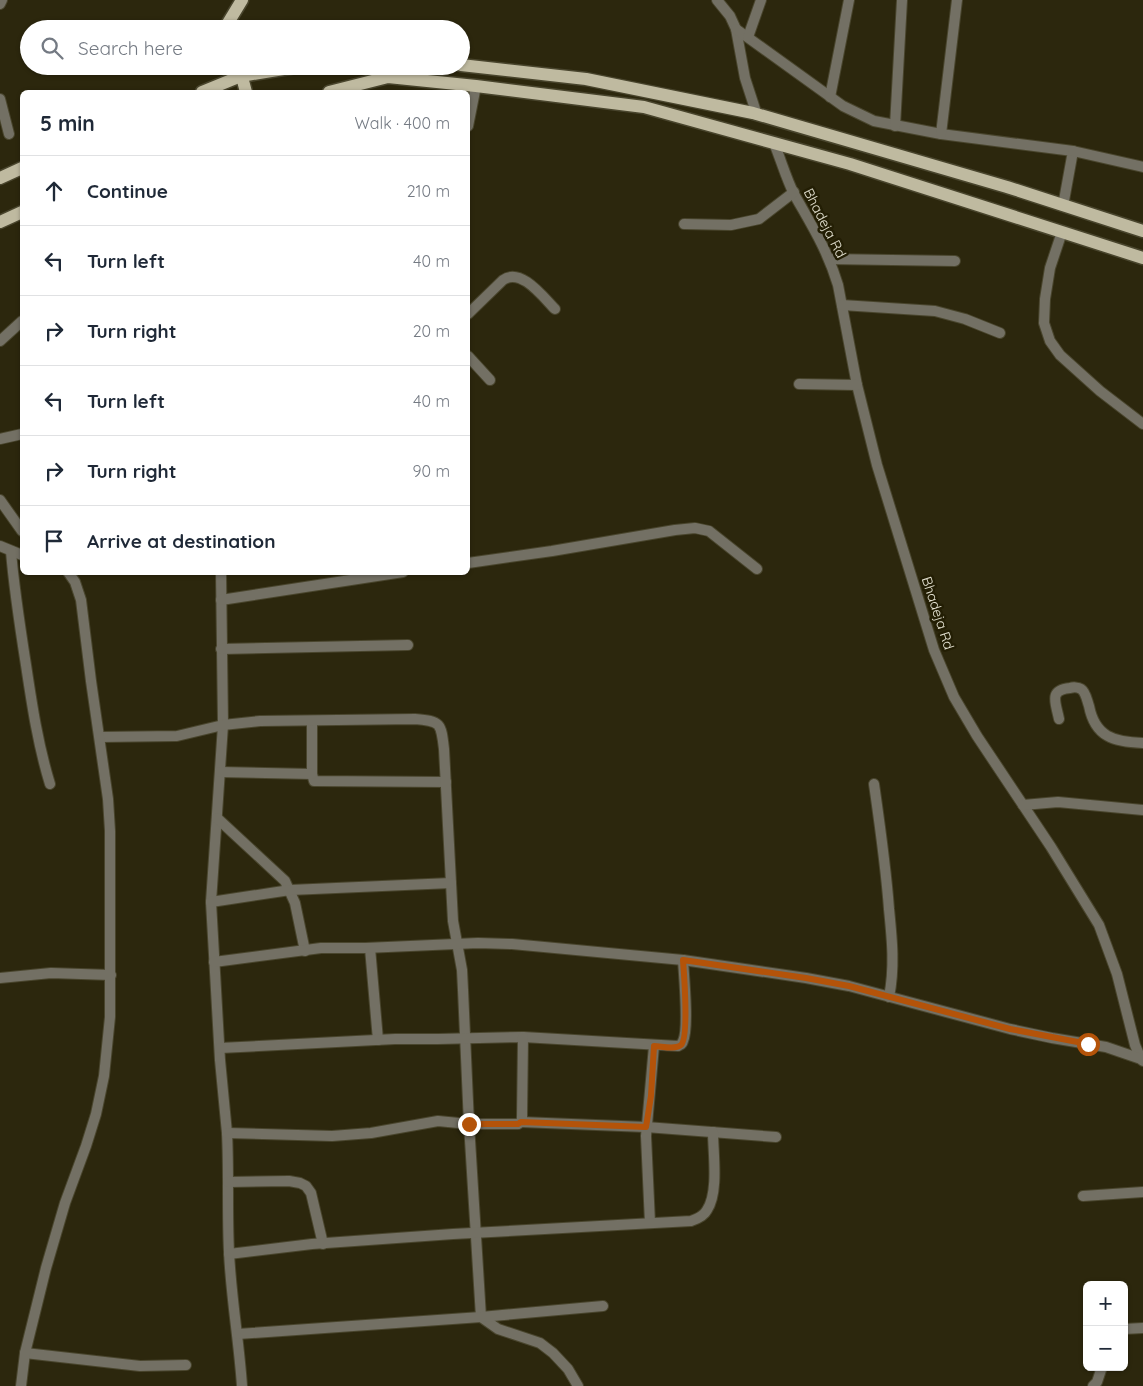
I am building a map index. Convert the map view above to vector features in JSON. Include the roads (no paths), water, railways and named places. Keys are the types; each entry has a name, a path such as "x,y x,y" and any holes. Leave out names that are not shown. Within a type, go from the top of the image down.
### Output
{"main road":[{"path":"230,20 242,0"},
{"path":"470,65 586,79 757,114 1007,187 1143,231"},
{"path":"206,90 233,75"},
{"path":"241,75 245,90"},
{"path":"337,90 388,77 644,107 850,164 1143,258"},
{"path":"0,178 20,169"},
{"path":"0,222 20,213"}],"street":[{"path":"0,4 2,0"},
{"path":"718,0 730,16 736,29 745,78 757,114"},
{"path":"748,37 761,0"},
{"path":"830,97 849,0"},
{"path":"895,126 902,0"},
{"path":"941,134 957,0"},
{"path":"736,29 830,97 858,114 874,121 941,134 1073,151 1143,167"},
{"path":"470,116 476,86"},
{"path":"0,99 10,134"},
{"name":"Bhadeja Rd","path":"774,143 794,192 818,234 838,285 857,385 880,473 934,650 954,697 977,736 1099,925 1117,974 1135,1045 1142,1060"},
{"path":"1064,206 1073,151"},
{"path":"684,224 731,225 760,220 794,192"},
{"path":"1062,232 1050,268 1045,299 1044,323 1050,341 1060,355 1100,391 1143,424"},
{"path":"829,259 955,262"},
{"path":"470,312 504,280 513,276 526,281 555,309"},
{"path":"842,305 934,311 965,319 1000,333"},
{"path":"0,340 20,323"},
{"path":"470,358 490,380"},
{"path":"799,384 857,385"},
{"path":"0,439 20,434"},
{"path":"0,500 20,528"},
{"path":"470,563 695,528 709,531 757,569"},
{"path":"0,546 20,554"},
{"path":"11,551 14,588 31,703 38,740 50,784"},
{"path":"221,575 223,725 211,902 227,1133 229,1254 242,1386"},
{"path":"221,600 383,575"},
{"path":"21,1386 25,1353 60,1217 92,1130 100,1097 108,1037 110,831 108,799 100,737 90,682 77,577"},
{"path":"222,649 408,645"},
{"path":"1059,719 1055,699 1058,690 1076,687 1085,694 1094,723 1100,732 1118,740 1143,743"},
{"path":"100,737 178,736 223,725 260,721 414,719 436,722 440,727 446,782 456,944 462,970 481,1317"},
{"path":"312,721 312,774 314,781 446,782"},
{"path":"220,772 312,774"},
{"path":"874,784 885,857 892,943 893,974 888,997"},
{"path":"1023,805 1058,802 1143,810"},
{"path":"217,818 285,880 299,917 305,950"},
{"path":"211,902 290,890 451,883"},
{"path":"214,962 321,948 456,944 512,944 683,960 849,986 1023,1032 1106,1047 1142,1060"},
{"path":"370,948 378,1040"},
{"path":"220,1048 378,1040 523,1037 678,1046 684,1040 686,1029 683,960"},
{"path":"0,978 51,973 110,975"},
{"path":"521,1122 523,1037"},
{"path":"650,1223 646,1127 651,1096 654,1046"},
{"path":"227,1133 332,1136 370,1133 438,1121 469,1124 518,1124 521,1122 646,1127 776,1137"},
{"path":"229,1254 323,1244 475,1232 691,1221 701,1217 708,1210 714,1182 713,1132"},
{"path":"228,1182 289,1181 306,1186 311,1193 323,1244"},
{"path":"1083,1196 1143,1192"},
{"path":"238,1334 481,1317 603,1306"},
{"path":"481,1317 498,1329 540,1343 553,1353 568,1369 578,1386"},
{"path":"1128,1329 1143,1328"},
{"path":"25,1353 140,1366 186,1365"},
{"path":"1093,1386 1097,1382 1101,1371"}]}
